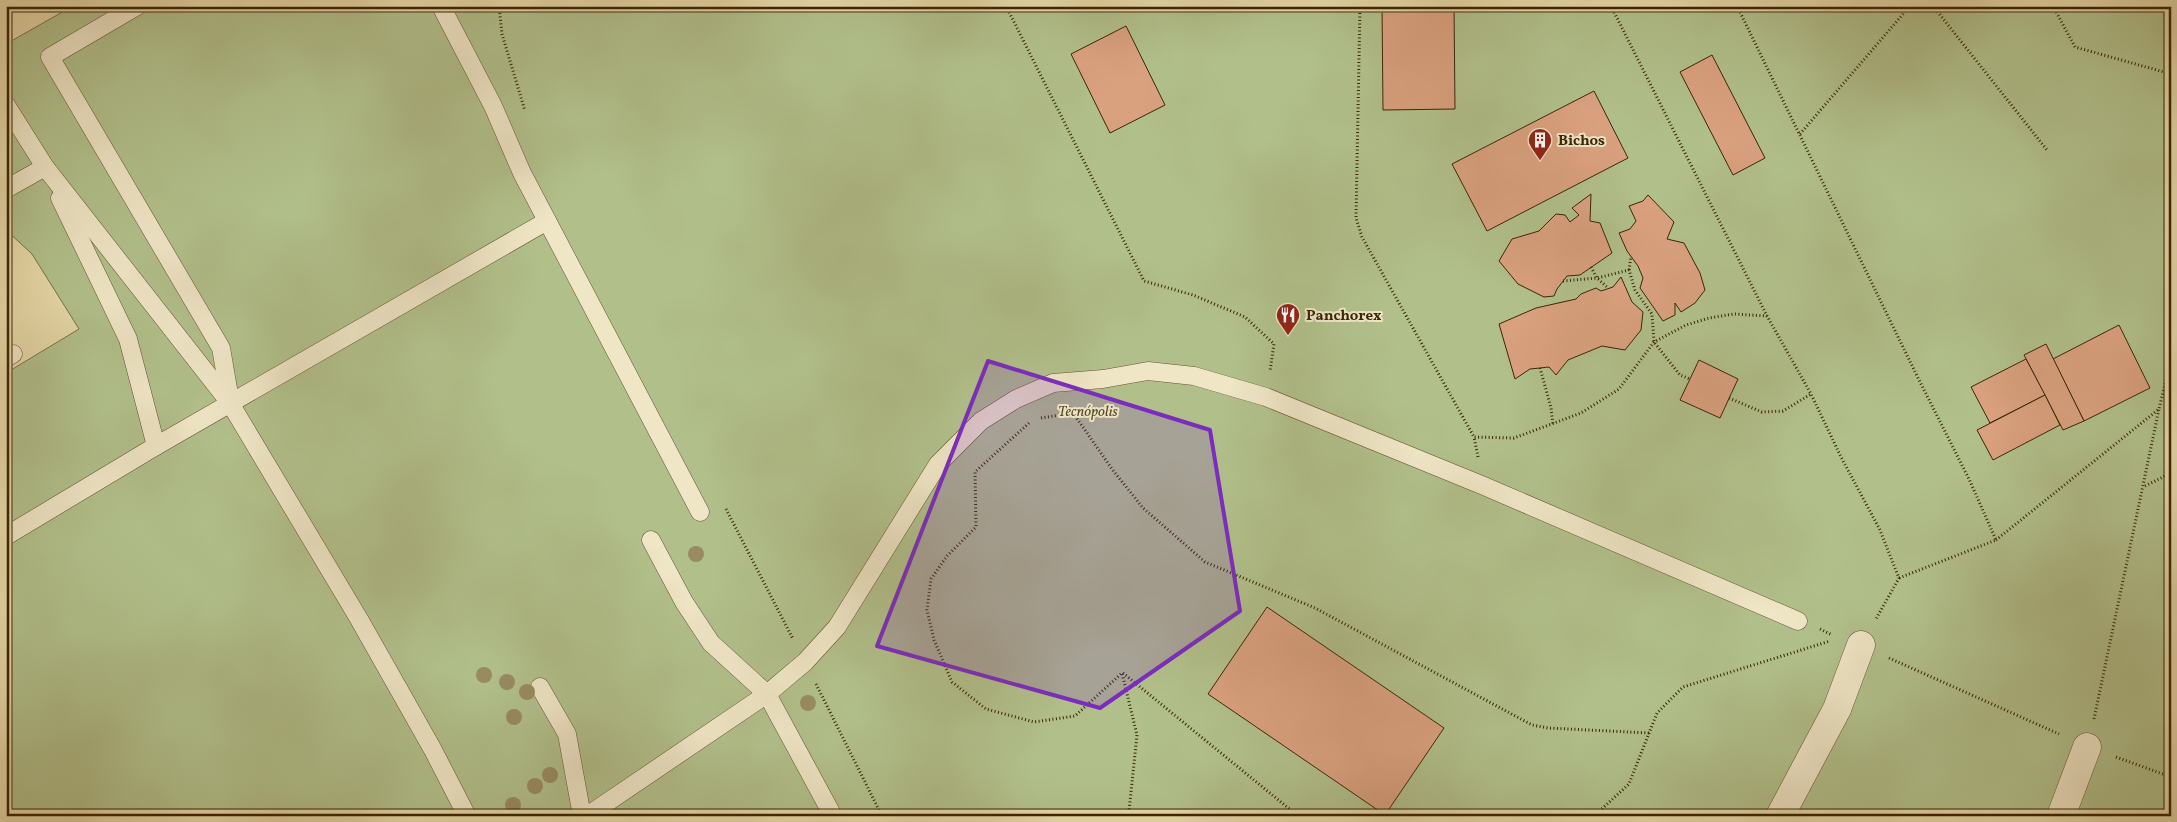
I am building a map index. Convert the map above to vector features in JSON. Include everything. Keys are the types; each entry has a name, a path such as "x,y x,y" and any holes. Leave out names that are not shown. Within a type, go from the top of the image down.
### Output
{"street":[{"path":"1780,816 1837,709 1851,642"},
{"path":"2061,816 2087,747"}],"lane":[{"path":"138,6 50,57 222,348 230,404"},
{"path":"441,6 493,106 522,174 700,512"},
{"path":"6,105 45,166 230,404 359,619 433,750 467,816"},
{"path":"6,189 45,166"},
{"path":"45,166 128,339 156,446"},
{"path":"6,536 156,446 547,221"},
{"path":"587,816 767,694 805,662 837,627 938,464 981,421 1016,399 1053,383 1103,379 1148,372 1194,376 1266,397 1484,486 1798,621"},
{"path":"651,540 684,602 711,643 767,694 833,816"},
{"path":"540,687 567,734 582,816"}],"path":[{"path":"1006,6 1144,281 1193,295 1246,317 1274,344 1266,397"},
{"path":"1360,6 1356,218 1362,237 1474,437 1484,486"},
{"path":"1610,6 1767,316 1810,394 1880,530 1898,578"},
{"path":"1737,6 1969,479 1996,540"},
{"path":"1800,134 1910,6"},
{"path":"1934,6 2047,150"},
{"path":"2053,6 2075,47 2171,74"},
{"path":"1631,256 1629,270 1635,290 1652,314 1654,342 1680,375 1690,379"},
{"path":"1591,267 1597,278 1608,288"},
{"path":"1563,281 1597,278 1629,270"},
{"path":"1474,437 1514,438 1582,413 1619,389 1654,342 1686,325 1709,318 1734,314 1767,316"},
{"path":"2087,747 2171,359"},
{"path":"1540,368 1551,408 1553,425"},
{"path":"1053,383 1112,469 1143,508 1205,562 1315,608 1532,725 1548,728 1649,733"},
{"path":"1729,398 1762,412 1769,412 1783,411 1810,394"},
{"path":"1594,816 1629,784 1658,713 1683,687 1851,642 1898,578 1996,540 2160,409"},
{"path":"1073,413 1033,419 975,472 976,527 947,556 931,579 927,610 934,640 952,682 986,709 1034,722 1075,716 1122,673"},
{"path":"2144,486 2171,473"},
{"path":"1798,621 1851,642 2087,747 2171,777"},
{"path":"1122,673 1137,735 1130,811 1134,816"},
{"path":"1122,673 1298,816"}],"highlighted area":[{"path":"988,361 1210,430 1240,611 1100,708 877,646"}],"green space":[{"name":"Tecnópolis","path":"73,6 2171,6 2171,816 6,816 6,373 79,329 32,254 6,230 6,44"}],"building":[{"path":"1382,6 1454,6 1455,109 1383,110"},
{"path":"1126,26 1165,105 1110,133 1071,54"},
{"path":"1712,55 1765,158 1733,175 1680,72"},
{"name":"Bichos","path":"1594,91 1628,158 1487,231 1452,164"},
{"path":"1591,194 1590,221 1600,223 1612,253 1580,275 1567,276 1554,296 1544,297 1518,284 1499,261 1512,239 1539,231 1556,214 1565,215 1570,222 1579,215 1572,208"},
{"path":"1648,195 1674,222 1667,239 1684,243 1700,273 1705,290 1695,303 1681,312 1675,303 1675,315 1663,321 1640,288 1643,278 1619,233 1630,229 1636,221 1629,206 1643,201"},
{"path":"1621,277 1632,302 1643,312 1641,330 1625,350 1602,346 1568,360 1556,375 1549,367 1530,369 1515,379 1499,324 1536,308 1576,299 1581,294 1596,288 1601,291 1613,287"},
{"path":"2119,325 2150,388 2084,421 2053,359"},
{"path":"2046,344 2084,421 2063,430 2024,355"},
{"path":"2026,359 2045,395 1990,423 1971,387"},
{"path":"1699,360 1738,379 1720,418 1680,400"},
{"path":"2045,395 2060,425 1993,460 1977,430"},
{"path":"1267,607 1444,728 1385,815 1208,694"}],"place":[{"name":"Bichos","path":"1540,161"},
{"name":"Panchorex","path":"1288,336"}]}
